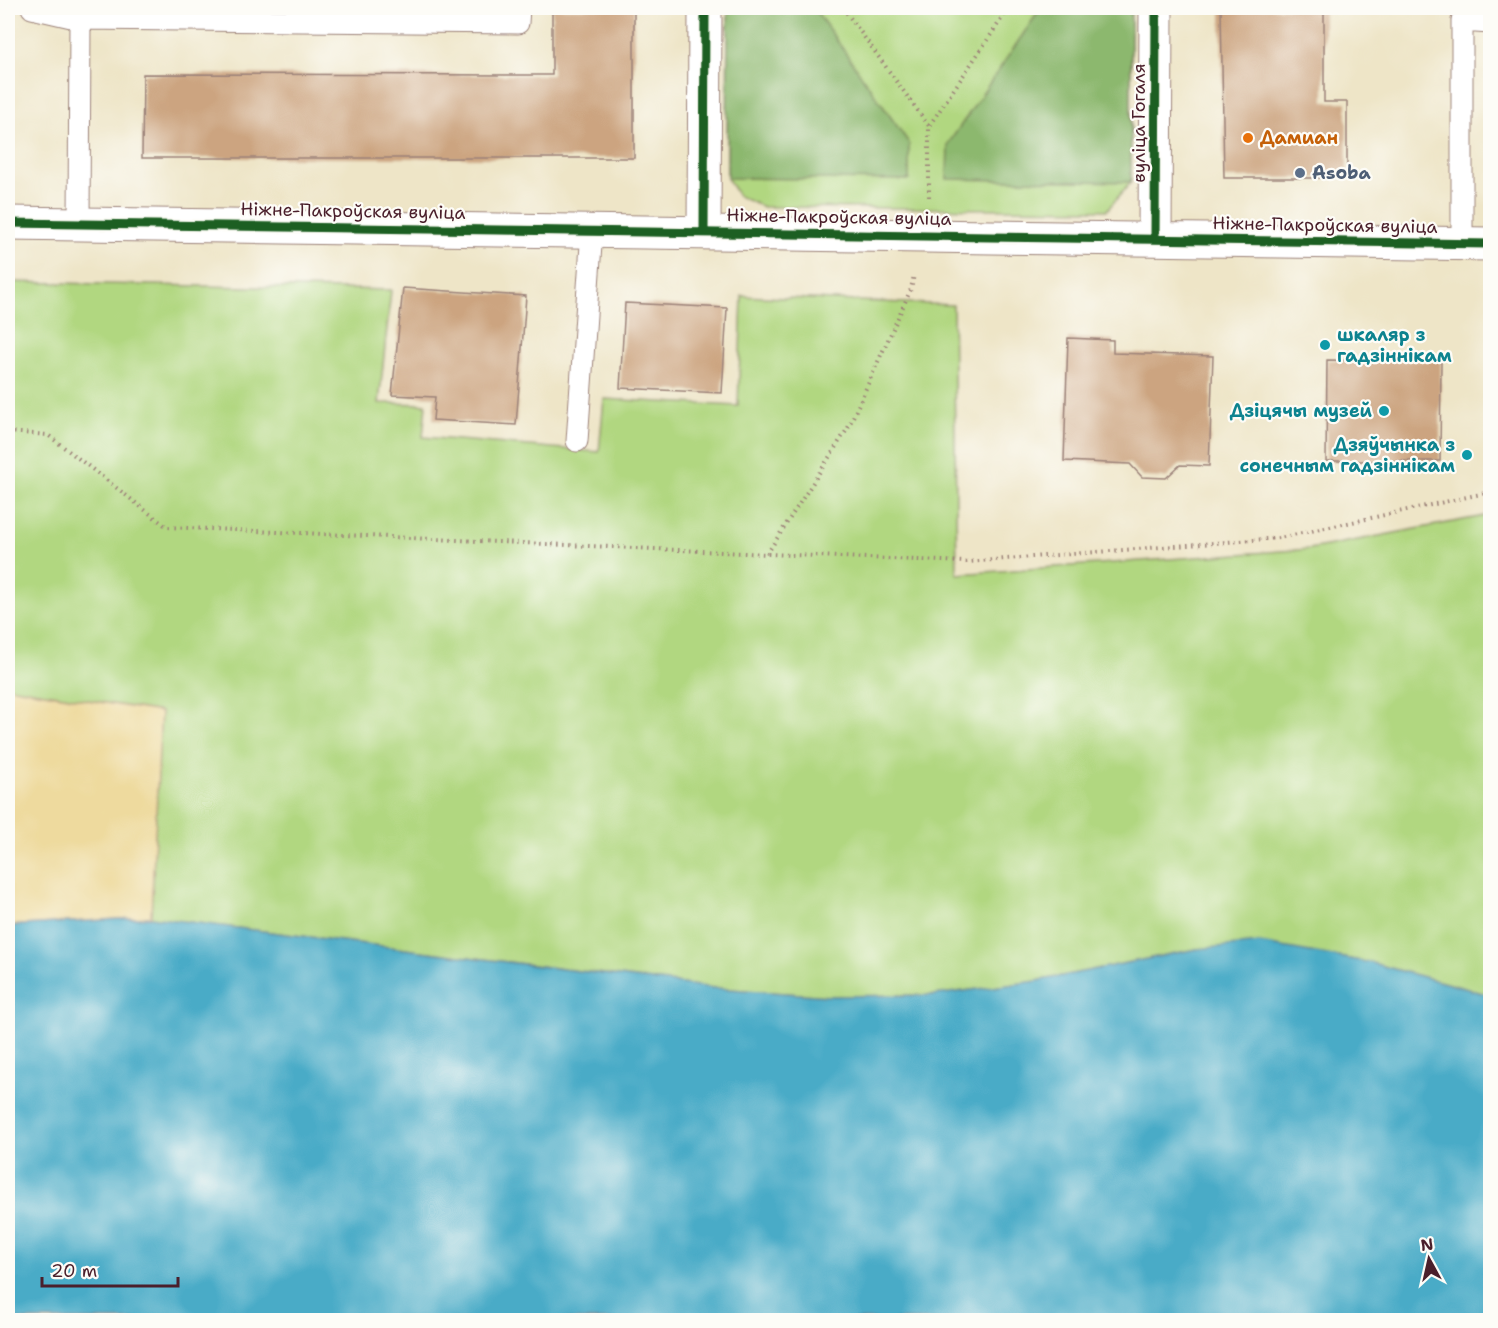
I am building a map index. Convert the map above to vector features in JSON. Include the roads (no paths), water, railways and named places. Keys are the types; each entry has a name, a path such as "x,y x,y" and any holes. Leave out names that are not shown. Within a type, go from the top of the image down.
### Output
{"street":[{"path":"704,232 705,8"},
{"name":"вуліца Гогаля","path":"1155,239 1156,8"},
{"name":"Ніжне-Пакроўская вуліца","path":"8,223 1476,244"}],"lane":[{"path":"32,8 80,19 518,23 519,8"},
{"path":"80,19 80,225"},
{"path":"1476,244 1462,21 1491,23"},
{"path":"577,441 592,231"}],"water":[{"path":"151,917 714,988 830,996 935,995 1037,981 1196,949 1260,943 1372,963 1490,995 1490,1320 8,1320 8,926"}],"place":[{"name":"Дамиан","path":"1248,138"},
{"name":"Asoba","path":"1300,173"},
{"name":"шкаляр з гадзіннікам","path":"1325,345"},
{"name":"Дзіцячы музей","path":"1384,411"},
{"name":"Дзяўчынка з сонечным гадзіннікам","path":"1467,455"}]}
